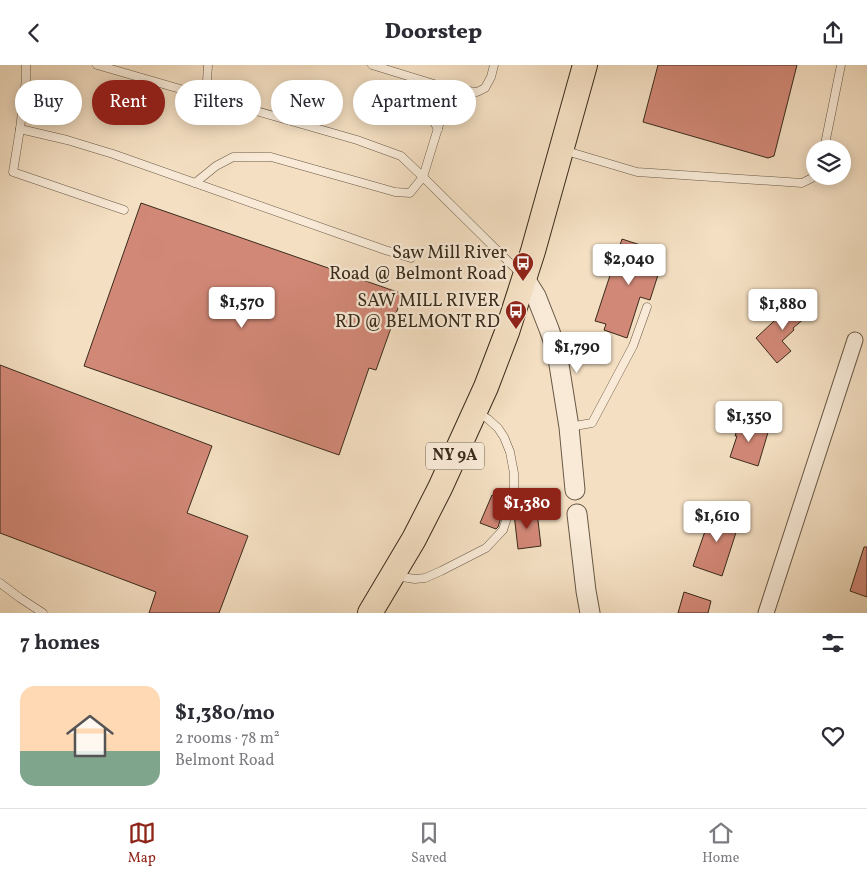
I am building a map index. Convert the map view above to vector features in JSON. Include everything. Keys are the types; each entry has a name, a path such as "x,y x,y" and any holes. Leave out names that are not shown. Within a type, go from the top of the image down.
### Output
{"main road":[{"name":"NY 9A","path":"370,613 436,496 475,411 507,332 533,251 585,65"}],"street":[{"path":"524,277 536,296 550,329 557,352 569,427 575,490"},
{"path":"766,613 854,340"},
{"path":"577,513 590,613"}],"lane":[{"path":"26,65 20,129 13,172 124,210"},
{"path":"97,65 175,88"},
{"path":"207,80 208,65"},
{"path":"372,65 421,80"},
{"path":"476,91 485,88 491,77 494,65"},
{"path":"826,140 841,65"},
{"path":"261,113 357,140 401,157 524,277"},
{"path":"436,125 438,129"},
{"path":"195,183 216,166 233,157 271,157 395,192 410,193 423,177 439,125"},
{"path":"20,129 67,140 113,154 412,259"},
{"path":"562,149 637,172 802,183 806,181"},
{"path":"569,427 592,423 633,346 647,307"},
{"path":"393,575 415,579 425,578 486,547 503,530 514,496 514,473 510,452 498,428 475,411"},
{"path":"0,583 20,599 43,613"}],"building":[{"path":"658,65 797,65 774,156 768,158 643,122"},
{"path":"141,203 403,294 376,370 369,368 339,455 84,366"},
{"path":"622,239 665,253 650,300 640,297 627,338 604,330 606,324 595,321"},
{"path":"800,299 811,313 793,328 794,330 782,341 791,351 777,363 756,338"},
{"path":"0,365 212,446 187,513 248,536 219,613 149,613 156,592 0,533"},
{"path":"740,420 769,429 758,466 730,457"},
{"path":"492,495 506,501 496,529 480,523"},
{"path":"712,511 740,520 722,576 693,566"},
{"path":"537,512 541,546 518,549 514,514"},
{"path":"864,547 867,547 867,597 850,591"},
{"path":"684,592 711,601 708,613 678,613"}],"place":[{"name":"Saw Mill River Road @ Belmont Road","path":"523,282"},
{"name":"SAW MILL RIVER RD @ BELMONT RD","path":"516,330"}]}
